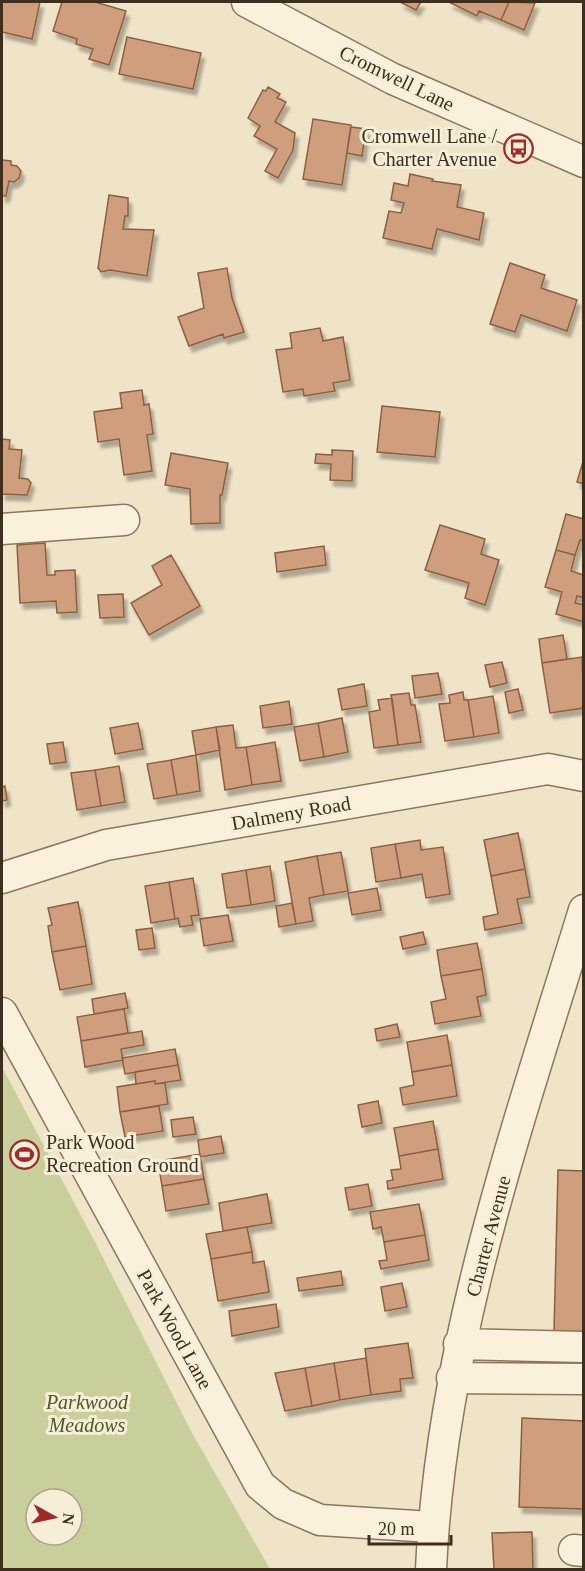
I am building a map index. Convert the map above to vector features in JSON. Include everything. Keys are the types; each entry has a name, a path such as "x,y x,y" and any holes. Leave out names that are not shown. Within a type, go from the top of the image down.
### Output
{"street":[{"name":"Cromwell Lane","path":"246,2 393,78 584,162"},
{"path":"2,529 124,520"},
{"name":"Dalmeny Road","path":"2,878 118,843 548,769 584,776"},
{"name":"Charter Avenue","path":"430,1569 432,1527 452,1378 459,1344 511,1151 584,910"},
{"name":"Park Wood Lane","path":"2,1013 260,1485 283,1504 320,1520 432,1527"},
{"path":"459,1344 584,1347"},
{"path":"452,1378 584,1379"}],"green space":[{"name":"Parkwood Meadows","path":"2,1067 95,1242 191,1431 270,1569 2,1569"}],"building":[{"path":"2,2 40,2 32,39 2,32"},
{"path":"62,2 95,2 126,11 109,65 89,59 93,49 76,44 77,39 53,31"},
{"path":"400,2 421,2 416,10"},
{"path":"449,2 509,2 501,20 479,11 477,16"},
{"path":"509,2 535,3 524,30 501,20"},
{"path":"127,37 201,53 193,89 119,74"},
{"path":"268,87 280,94 277,98 286,102 275,122 295,133 293,150 278,178 265,171 277,149 254,136 260,126 248,118 263,90 266,91"},
{"path":"313,119 351,125 342,185 303,179"},
{"path":"351,127 366,129 362,156 347,153"},
{"path":"2,160 11,161 11,165 17,166 21,171 19,178 14,182 9,181 6,196 2,196"},
{"path":"410,174 433,179 432,181 461,185 457,207 484,213 479,240 437,229 432,249 383,238 389,211 401,213 404,203 391,200 394,183 408,186"},
{"path":"109,195 128,198 128,216 125,216 123,229 154,230 147,276 110,270 101,272 98,268"},
{"path":"510,263 545,275 541,288 577,300 567,331 521,315 515,332 490,324"},
{"path":"227,268 232,298 244,332 224,338 223,334 189,346 178,317 204,308 198,273"},
{"path":"320,328 323,341 343,337 350,380 333,383 335,391 304,396 303,389 283,392 276,350 292,348 290,333"},
{"path":"142,390 144,405 149,404 153,434 147,435 152,471 124,475 119,439 98,442 94,412 122,408 120,393"},
{"path":"382,406 440,412 435,457 377,452"},
{"path":"2,439 10,440 9,449 22,450 19,478 28,479 31,483 27,495 2,494"},
{"path":"332,450 353,451 352,481 330,480 331,464 315,463 316,454 332,455"},
{"path":"171,453 228,463 222,495 220,495 220,523 191,524 190,489 165,485"},
{"path":"584,458 584,484 577,482"},
{"path":"566,514 584,519 584,541 580,540 575,555 556,550"},
{"path":"440,525 485,539 481,554 499,560 485,605 465,598 469,583 425,570"},
{"path":"45,543 47,575 55,575 55,571 75,570 77,612 57,613 56,601 20,603 17,545"},
{"path":"324,546 326,565 277,572 275,553"},
{"path":"556,550 575,555 571,571 584,575 584,598 577,596 575,603 584,605 584,622 556,614 562,592 545,587"},
{"path":"171,555 200,606 149,635 131,603 162,585 152,566"},
{"path":"123,594 124,617 100,618 98,595"},
{"path":"563,635 567,659 542,663 539,639"},
{"path":"582,657 584,708 550,713 542,663"},
{"path":"502,662 507,683 490,687 485,665"},
{"path":"438,673 442,694 415,698 412,676"},
{"path":"364,684 367,706 342,710 338,689"},
{"path":"518,689 523,710 509,713 505,692"},
{"path":"463,692 464,700 468,700 474,737 445,741 439,704 450,703 449,695"},
{"path":"409,693 411,705 415,705 421,742 398,745 391,695"},
{"path":"493,696 499,733 474,737 468,700"},
{"path":"392,698 398,745 374,748 369,712 380,710 378,700"},
{"path":"289,701 292,724 263,728 260,706"},
{"path":"342,718 348,752 324,757 318,723"},
{"path":"138,723 143,749 115,754 110,728"},
{"path":"318,723 324,757 300,761 294,727"},
{"path":"233,725 236,748 246,747 252,785 225,790 216,727"},
{"path":"216,727 220,750 196,755 192,731"},
{"path":"63,742 66,762 50,764 47,744"},
{"path":"275,742 281,781 252,785 246,747"},
{"path":"196,755 200,791 177,795 171,760"},
{"path":"171,760 177,795 154,799 147,764"},
{"path":"119,766 125,802 101,806 95,770"},
{"path":"95,770 101,806 77,810 71,773"},
{"path":"5,786 7,800 2,801 2,787"},
{"path":"518,833 525,869 491,876 484,840"},
{"path":"420,840 421,850 443,847 450,894 426,898 422,874 401,878 395,844"},
{"path":"395,844 401,878 376,882 371,848"},
{"path":"341,852 348,891 324,895 317,856"},
{"path":"317,856 324,895 309,898 313,921 296,924 285,862"},
{"path":"270,866 275,901 251,905 246,870"},
{"path":"525,869 530,897 517,899 522,923 485,930 483,917 498,914 491,876"},
{"path":"246,870 251,905 227,908 222,874"},
{"path":"193,878 199,915 191,916 193,925 180,927 178,918 175,919 169,882"},
{"path":"169,882 175,919 151,923 145,886"},
{"path":"377,888 381,910 352,915 348,893"},
{"path":"78,902 86,946 52,952 48,926 52,925 48,908"},
{"path":"292,903 296,924 279,927 276,906"},
{"path":"228,915 233,941 204,946 200,919"},
{"path":"152,928 155,948 139,950 136,930"},
{"path":"423,932 426,944 403,949 400,937"},
{"path":"477,943 482,969 441,976 437,950"},
{"path":"86,946 92,984 60,990 52,952"},
{"path":"482,969 486,995 477,997 481,1016 435,1024 431,1002 446,999 441,976"},
{"path":"125,993 128,1008 94,1014 92,999"},
{"path":"124,1009 128,1033 81,1041 77,1017"},
{"path":"397,1024 400,1037 377,1041 375,1029"},
{"path":"142,1031 144,1045 121,1049 123,1060 85,1067 81,1041"},
{"path":"447,1035 452,1065 412,1072 407,1042"},
{"path":"175,1049 178,1065 125,1074 122,1058"},
{"path":"178,1065 181,1080 136,1084 135,1072"},
{"path":"452,1065 457,1096 403,1105 400,1088 414,1085 412,1072"},
{"path":"155,1081 155,1084 165,1083 168,1104 120,1112 117,1087"},
{"path":"378,1101 382,1123 362,1127 358,1105"},
{"path":"159,1106 163,1131 125,1137 120,1112"},
{"path":"193,1117 196,1134 173,1137 171,1120"},
{"path":"433,1121 438,1149 399,1156 394,1128"},
{"path":"221,1136 224,1153 200,1157 198,1140"},
{"path":"438,1149 443,1179 388,1189 387,1181 393,1180 391,1170 401,1169 399,1156"},
{"path":"200,1154 204,1179 162,1186 158,1161"},
{"path":"558,1170 584,1171 584,1332 554,1331"},
{"path":"204,1179 209,1204 166,1211 162,1186"},
{"path":"368,1184 372,1206 349,1210 345,1188"},
{"path":"267,1194 272,1223 223,1231 219,1203"},
{"path":"419,1204 425,1235 384,1242 381,1227 373,1229 370,1212"},
{"path":"247,1227 252,1252 211,1259 206,1234"},
{"path":"425,1235 429,1260 381,1269 379,1261 387,1260 384,1242"},
{"path":"252,1252 253,1263 264,1261 269,1292 218,1301 211,1259"},
{"path":"341,1271 343,1285 299,1291 297,1278"},
{"path":"402,1283 407,1307 385,1311 381,1287"},
{"path":"276,1304 279,1327 232,1336 229,1311"},
{"path":"408,1343 413,1378 400,1379 401,1391 371,1395 365,1349"},
{"path":"366,1358 371,1395 340,1400 334,1363"},
{"path":"334,1363 340,1400 312,1406 305,1368"},
{"path":"305,1368 312,1406 285,1411 275,1373"},
{"path":"522,1418 584,1421 584,1509 519,1507"},
{"path":"532,1532 533,1570 494,1570 492,1533"}],"place":[{"name":"Cromwell Lane / Charter Avenue","path":"518,148"},
{"name":"Park Wood Recreation Ground","path":"25,1154"}]}
